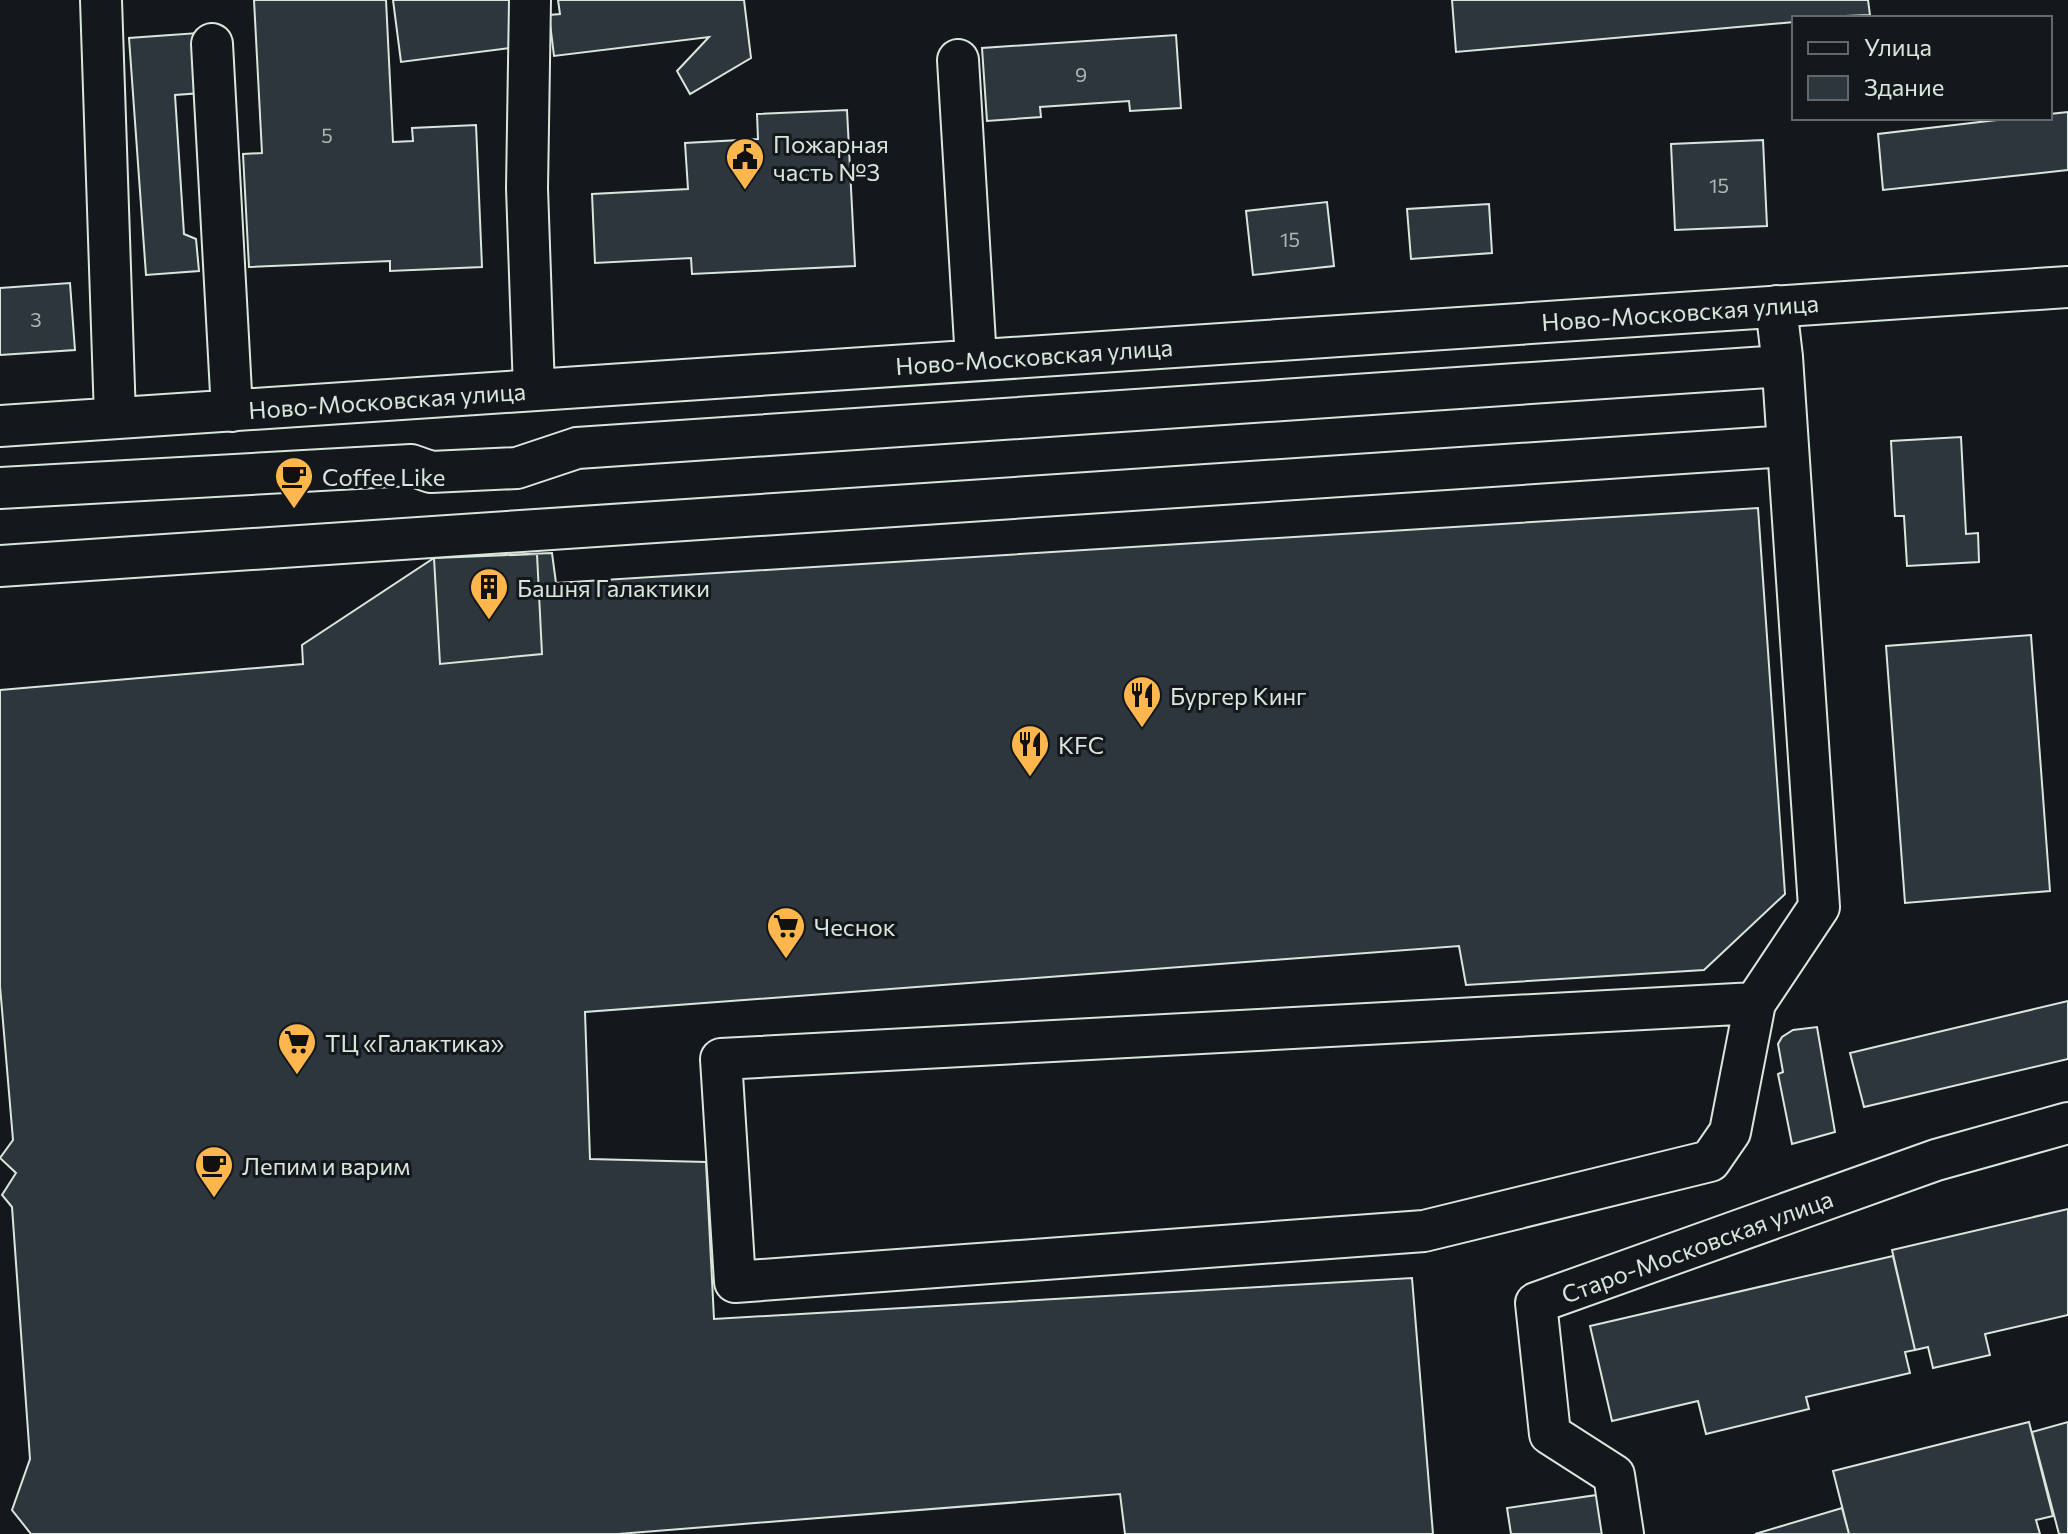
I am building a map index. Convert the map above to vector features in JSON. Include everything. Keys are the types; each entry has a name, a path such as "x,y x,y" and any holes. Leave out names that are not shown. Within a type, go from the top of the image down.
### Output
{"street":[{"path":"101,0 115,417"},
{"path":"530,0 527,188 534,390"},
{"path":"212,44 232,411"},
{"path":"958,60 976,360"},
{"name":"Ново-Московская улица","path":"0,426 2068,287"},
{"path":"1755,1003 721,1059 735,1282 1424,1231 1710,1161 1730,1132 1755,1003 1819,907 1776,306"},
{"path":"0,488 411,465 431,472 517,468 577,448 1782,366"},
{"path":"0,566 1788,446"},
{"name":"Старо-Московская улица","path":"1623,1534 1614,1475 1550,1434 1536,1303 1936,1160 2068,1123"}],"building":[{"path":"254,0 386,0 393,142 413,141 412,128 476,125 482,267 390,271 390,261 249,267 243,154 262,153"},
{"path":"393,0 512,0 518,47 401,62"},
{"path":"558,0 744,0 751,58 690,94 677,71 709,37 554,56 549,15 560,14"},
{"path":"1452,0 1868,0 1870,15 1792,16 1792,22 1456,52"},
{"path":"198,33 202,93 175,95 184,234 196,239 199,271 146,275 129,38"},
{"path":"1176,35 1181,108 1130,111 1129,101 1040,107 1041,117 987,121 982,48"},
{"name":"Пожарная часть №3","path":"847,110 855,266 692,274 691,258 595,263 592,194 688,189 685,143 758,139 757,114"},
{"path":"2068,112 2068,170 1883,190 1878,134 1997,120 2052,120 2052,114"},
{"path":"1763,140 1767,226 1675,230 1671,144"},
{"path":"1327,202 1334,266 1253,275 1246,211"},
{"path":"1489,204 1492,253 1411,259 1407,209"},
{"path":"70,283 75,350 0,355 0,288"},
{"path":"1961,437 1966,534 1978,533 1979,562 1907,566 1904,516 1895,516 1891,441"},
{"name":"ТЦ «Галактика»","path":"1758,508 1785,894 1704,970 1466,985 1459,946 585,1012 590,1159 706,1162 714,1319 1412,1278 1433,1534 1125,1534 1120,1494 618,1534 31,1534 12,1510 30,1459 12,1207 2,1195 16,1173 0,1158 13,1140 0,986 0,690 303,664 302,645 434,558 552,553 556,583"},
{"name":"Башня Галактики","path":"537,554 542,654 440,664 434,558"},
{"path":"2031,635 2050,891 1905,903 1886,646"},
{"path":"2068,1001 2068,1059 1864,1107 1850,1053"},
{"path":"1817,1027 1835,1132 1792,1144 1778,1074 1783,1072 1778,1044 1793,1030"},
{"path":"2068,1209 2068,1315 1985,1334 1990,1355 1933,1368 1928,1347 1915,1350 1892,1250"},
{"path":"1893,1256 1915,1350 1905,1352 1910,1373 1806,1397 1809,1409 1706,1434 1698,1401 1612,1421 1590,1326"},
{"path":"2029,1422 2053,1516 2036,1520 2040,1534 1849,1534 1833,1471"},
{"path":"2068,1422 2068,1534 2059,1534 2032,1432"},
{"path":"1597,1495 1603,1534 1511,1534 1507,1508"},
{"path":"1842,1508 1849,1534 1755,1534"}],"place":[{"name":"Пожарная часть №3","path":"745,191"},
{"name":"Coffee Like","path":"294,510"},
{"name":"Башня Галактики","path":"489,621"},
{"name":"Бургер Кинг","path":"1142,729"},
{"name":"KFC","path":"1030,778"},
{"name":"Чеснок","path":"786,960"},
{"name":"ТЦ «Галактика»","path":"297,1076"},
{"name":"Лепим и варим","path":"214,1199"}]}
